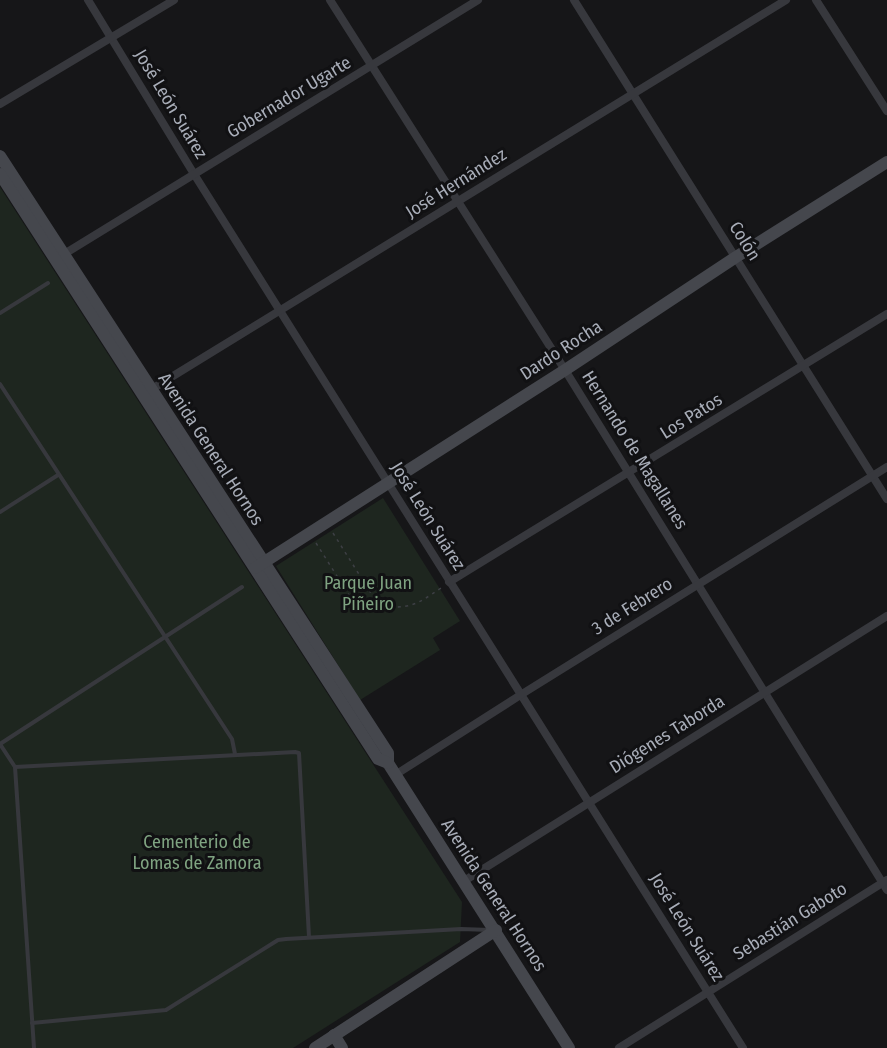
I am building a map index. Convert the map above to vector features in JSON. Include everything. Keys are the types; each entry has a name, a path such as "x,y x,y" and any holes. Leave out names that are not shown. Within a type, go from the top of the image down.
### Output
{"main road":[{"name":"Avenida General Hornos","path":"0,156 59,257"},
{"name":"Dardo Rocha","path":"259,566 887,162"},
{"name":"Avenida General Hornos","path":"0,174 59,257 259,566 388,753 388,763 395,775 465,881 569,1048"},
{"path":"315,1048 496,930"},
{"path":"334,1035 342,1048"}],"street":[{"name":"José León Suárez","path":"88,0 194,174 743,1048"},
{"path":"0,104 174,0"},
{"name":"Hernando de Magallanes","path":"330,0 630,473 885,884"},
{"name":"Gobernador Ugarte","path":"59,257 478,0"},
{"name":"Colón","path":"574,0 887,499"},
{"name":"José Hernández","path":"147,392 786,0"},
{"path":"816,0 887,111"},
{"name":"Los Patos","path":"449,582 887,314"},
{"name":"3 de Febrero","path":"395,775 887,467"},
{"name":"Diógenes Taborda","path":"465,881 887,616"},
{"name":"Sebastián Gaboto","path":"619,1048 708,991 885,884"}],"lane":[{"path":"0,313 48,283"},
{"path":"0,384 232,739 235,754"},
{"path":"0,512 58,476"},
{"path":"34,1048 15,767 0,744 242,587"},
{"path":"15,767 235,754 299,753 309,937"},
{"path":"32,1023 166,1010 278,940 460,929 496,930"}],"path":[{"path":"326,522 379,606"},
{"path":"310,533 349,595 360,603 411,607 449,582"}],"green space":[{"name":"Cementerio de Lomas de Zamora","path":"0,187 462,902 460,942 293,1048 0,1048"},
{"name":"Parque Juan Piñeiro","path":"383,498 460,621 433,638 440,650 360,700 276,566"}]}
